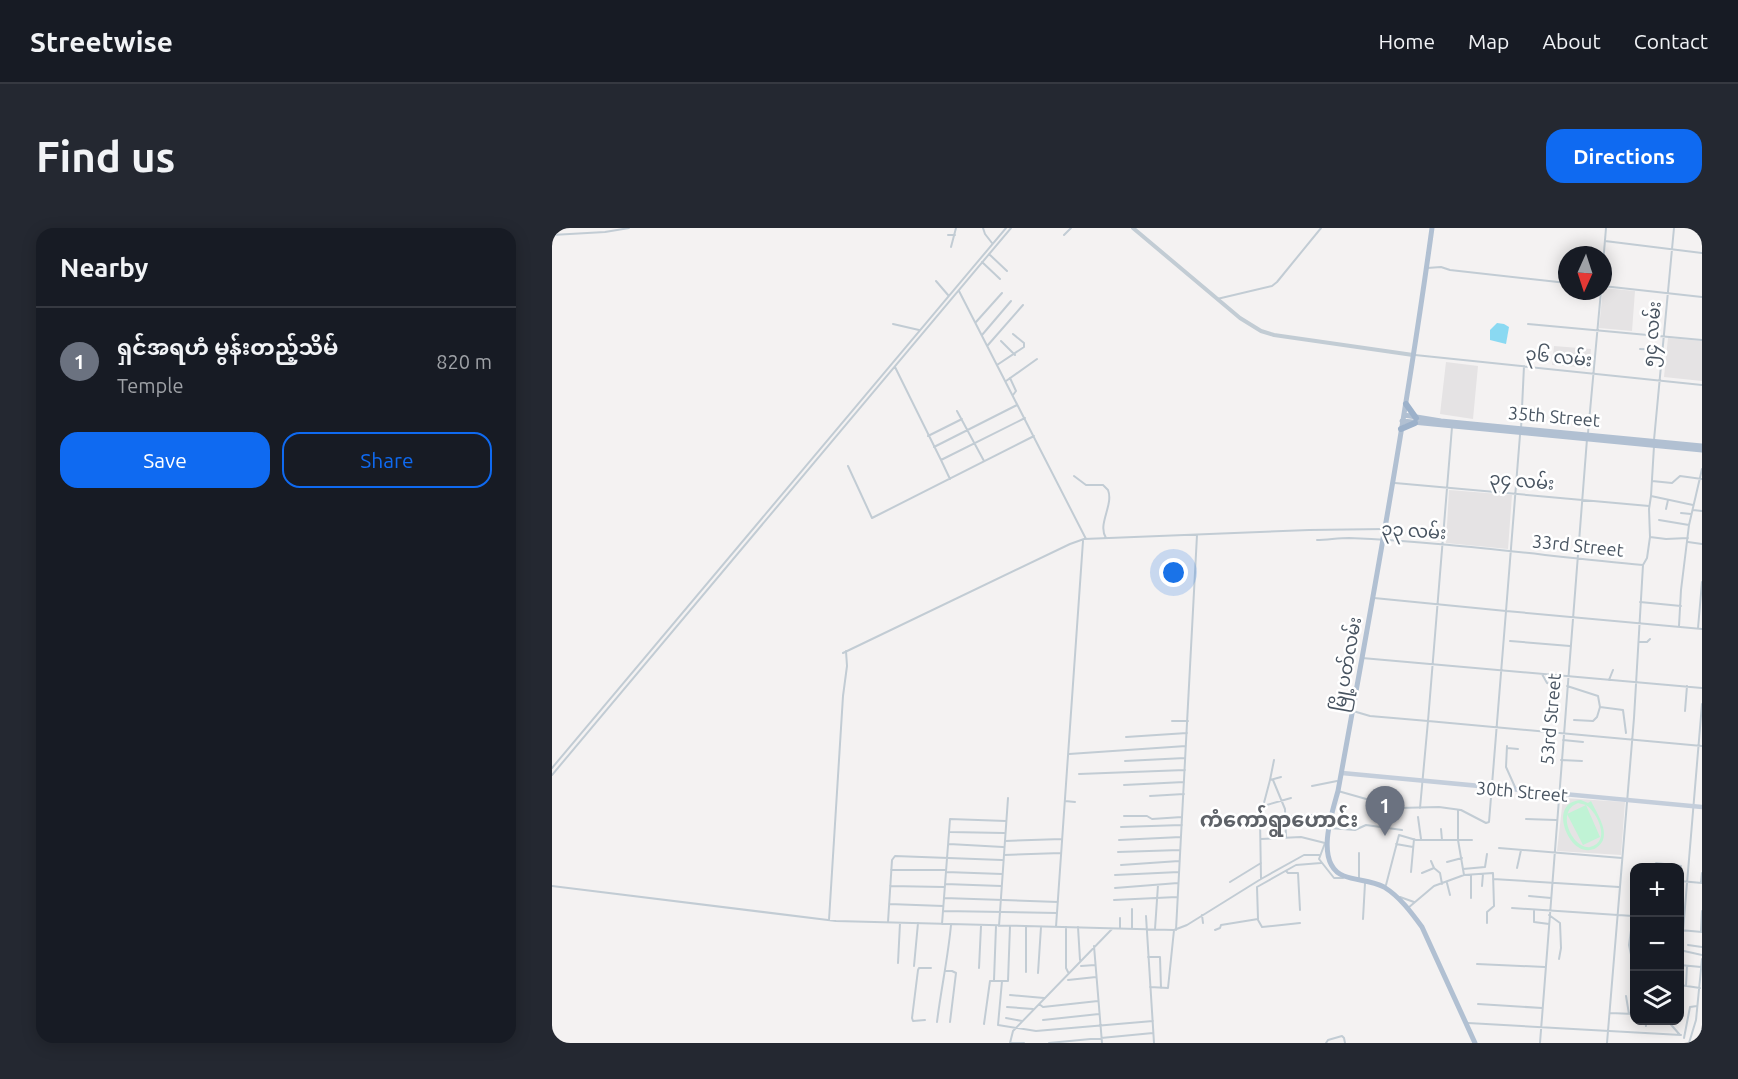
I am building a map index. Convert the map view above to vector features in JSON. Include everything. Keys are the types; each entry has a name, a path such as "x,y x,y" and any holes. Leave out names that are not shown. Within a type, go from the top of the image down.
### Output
{"highway":[{"path":"1402,422 1416,420 1406,404"}],"main road":[{"name":"မြို့ပတ်လမ်း","path":"1346,877 1336,872 1329,860 1327,841 1342,773 1385,529 1432,228"},
{"name":"35th Street","path":"1402,422 1416,420 1702,448"},
{"path":"1440,423 1452,427 1521,430"},
{"name":"30th Street","path":"1342,773 1702,807"},
{"path":"1346,877 1385,888 1408,908 1422,927 1475,1043"}],"street":[{"path":"552,235 605,232 628,228"},
{"path":"951,248 956,228"},
{"path":"983,228 993,244"},
{"path":"552,775 959,291 989,254 1006,228"},
{"path":"552,768 948,295 993,244 1011,228"},
{"path":"1064,235 1071,228"},
{"path":"1133,228 1240,318 1266,333 1413,355"},
{"path":"1217,299 1272,286 1320,228"},
{"path":"1605,246 1606,228"},
{"name":"၅၄ လမ်း","path":"1607,1043 1636,682 1643,565 1647,558 1650,537 1649,506 1674,228"},
{"path":"948,235 955,235"},
{"path":"1605,241 1702,253"},
{"path":"989,254 1007,271"},
{"path":"982,262 1000,279"},
{"path":"1426,268 1442,267 1450,270 1558,282"},
{"path":"936,281 948,295"},
{"path":"1612,287 1702,297"},
{"path":"959,291 1084,539 1056,927"},
{"path":"976,322 1002,293"},
{"name":"53rd Street","path":"1540,1043 1576,559 1600,300"},
{"path":"982,335 1011,301"},
{"path":"988,345 1023,305"},
{"path":"893,324 919,330"},
{"path":"1528,324 1702,340"},
{"path":"998,365 1025,346 1013,334"},
{"path":"1001,341 1015,355"},
{"path":"1640,349 1663,350"},
{"name":"၃၆ လမ်း","path":"1413,355 1702,385"},
{"path":"1006,381 1037,359"},
{"path":"895,366 950,479"},
{"path":"1338,791 1398,808 1458,810 1488,823 1521,430 1524,366"},
{"path":"1010,378 1016,391 1013,395"},
{"path":"934,447 1018,405"},
{"path":"957,411 984,462"},
{"path":"941,460 1025,418"},
{"path":"928,436 962,419"},
{"path":"1420,808 1434,664 1452,427"},
{"path":"848,466 872,519 1034,436"},
{"path":"1679,626 1689,525 1702,469"},
{"path":"1074,476 1086,486 1103,485 1108,490 1110,503 1103,532 1106,538"},
{"path":"1652,481 1672,483 1680,476 1701,479"},
{"name":"၃၄ လမ်း","path":"1392,482 1649,506"},
{"path":"1651,496 1693,505"},
{"path":"1666,509 1668,500"},
{"path":"1681,513 1702,511"},
{"path":"1659,520 1689,525"},
{"path":"829,920 843,696 847,666 844,652 1084,539 1385,529"},
{"path":"1150,987 1168,987 1175,930 1197,535"},
{"path":"1650,537 1674,538 1702,544"},
{"name":"၃၃ လမ်း","path":"1317,540 1350,538 1510,551"},
{"path":"1673,544 1674,538"},
{"name":"33rd Street","path":"1510,551 1643,565"},
{"path":"1698,628 1702,582"},
{"path":"1373,598 1702,629"},
{"path":"1640,602 1681,606"},
{"path":"1639,642 1647,642 1650,639"},
{"path":"1510,640 1570,646"},
{"path":"1362,658 1702,688"},
{"path":"1609,680 1613,670"},
{"path":"1542,674 1547,683 1555,685"},
{"path":"1567,686 1599,696 1600,708 1593,721 1574,720"},
{"path":"1685,711 1687,686"},
{"path":"1683,917 1688,882 1702,704"},
{"path":"1600,708 1623,710 1626,733"},
{"path":"1353,711 1370,716 1700,746"},
{"path":"1172,722 1188,721"},
{"path":"1126,737 1187,733"},
{"path":"1563,740 1583,742"},
{"path":"1069,754 1186,746"},
{"path":"1516,790 1506,767 1507,747 1518,749"},
{"path":"1125,761 1185,758"},
{"path":"1261,879 1260,818 1272,780 1274,760"},
{"path":"1561,760 1582,761"},
{"path":"1079,774 1185,770"},
{"path":"1272,780 1281,777"},
{"path":"1272,780 1287,815 1287,837"},
{"path":"1312,786 1340,781"},
{"path":"1124,785 1184,782"},
{"path":"1150,796 1184,794"},
{"path":"994,980 1008,798"},
{"path":"1263,806 1291,798"},
{"path":"1065,801 1075,802"},
{"path":"1458,810 1458,840 1464,875"},
{"path":"1260,818 1314,814"},
{"path":"1124,816 1147,816 1152,819 1182,817"},
{"path":"1418,817 1421,839"},
{"path":"942,924 952,818 1006,821"},
{"path":"1526,819 1556,820"},
{"path":"1260,825 1319,823 1330,827 1355,830 1366,825 1402,830"},
{"path":"1120,827 1182,825"},
{"path":"1441,829 1442,840"},
{"path":"949,832 1004,833"},
{"path":"1385,888 1399,835 1414,839 1473,840"},
{"path":"1119,840 1181,837"},
{"path":"1261,838 1287,837 1327,841 1319,855"},
{"path":"1004,841 1062,838"},
{"path":"1412,872 1414,839"},
{"path":"948,844 1004,847"},
{"path":"1396,844 1413,847"},
{"path":"1499,848 1622,858"},
{"path":"1118,852 1180,849"},
{"path":"1517,868 1521,850"},
{"path":"1003,855 1061,853"},
{"path":"1359,853 1363,919"},
{"path":"552,886 829,920 1175,930 1304,855 1319,855"},
{"path":"1319,855 1322,863 1335,878 1346,877"},
{"path":"1463,869 1485,867 1487,855"},
{"path":"888,922 892,857 1002,860"},
{"path":"1447,862 1462,858"},
{"path":"1121,865 1179,861"},
{"path":"1431,861 1440,873 1442,884"},
{"path":"1230,882 1261,863"},
{"path":"1300,923 1262,927 1258,920 1257,888 1296,865 1322,863"},
{"path":"1422,873 1434,868"},
{"path":"891,870 1002,874"},
{"path":"1286,871 1298,873 1300,910"},
{"path":"1115,875 1179,872"},
{"path":"1408,908 1428,890 1442,884 1464,875 1493,873 1494,906 1487,912 1487,923"},
{"path":"1684,880 1702,883 1702,873"},
{"path":"1471,874 1471,898"},
{"path":"1482,886 1483,874"},
{"path":"1493,879 1620,887"},
{"path":"1115,888 1178,883"},
{"path":"1447,883 1450,895"},
{"path":"1155,929 1158,885"},
{"path":"890,886 1001,886"},
{"path":"1396,896 1414,902"},
{"path":"1114,900 1177,897"},
{"path":"1529,897 1551,898"},
{"path":"944,898 1058,902"},
{"path":"889,904 944,906"},
{"path":"1512,908 1550,913 1630,914"},
{"path":"1132,909 1132,929"},
{"path":"1534,910 1534,922 1549,924"},
{"path":"943,911 1057,914"},
{"path":"1684,931 1701,932 1702,911"},
{"path":"1550,913 1560,922 1559,959"},
{"path":"1202,915 1203,923"},
{"path":"1146,916 1154,1043"},
{"path":"1120,918 1120,928"},
{"path":"1215,930 1221,925 1258,920"},
{"path":"898,963 900,923"},
{"path":"914,966 918,923"},
{"path":"937,1022 951,925"},
{"path":"979,968 981,926"},
{"path":"984,1024 990,981 1008,981 1010,926"},
{"path":"1026,926 1026,972"},
{"path":"1038,973 1041,927"},
{"path":"1066,927 1066,968 1069,972"},
{"path":"1078,927 1080,960"},
{"path":"1023,1043 1010,1043 1011,1034 1016,1027 1112,928"},
{"path":"1688,945 1702,946"},
{"path":"1094,946 1102,1043"},
{"path":"1684,951 1702,954"},
{"path":"1148,957 1160,957 1161,988"},
{"path":"1671,1025 1689,1043 1700,999 1702,959"},
{"path":"1477,964 1545,967"},
{"path":"1081,966 1095,965"},
{"path":"1684,966 1701,967"},
{"path":"1687,966 1686,986 1701,986"},
{"path":"925,1020 913,1021 912,1018 918,970 919,968 931,968"},
{"path":"945,971 956,973 950,1022"},
{"path":"1068,980 1096,977"},
{"path":"1002,981 997,1023 1036,1031 1153,1021"},
{"path":"1010,995 1044,998"},
{"path":"1610,1013 1629,1014 1626,996"},
{"path":"1038,1004 1043,1006 1098,1001"},
{"path":"1478,1004 1542,1008"},
{"path":"1681,1043 1690,1007 1698,1006"},
{"path":"1007,1007 1033,1009"},
{"path":"1043,1020 1099,1014"},
{"path":"1006,1018 1022,1021"},
{"path":"1696,1020 1702,1021"},
{"path":"1467,1023 1682,1037"},
{"path":"1700,1043 1702,1030"},
{"path":"1049,1043 1153,1033"},
{"path":"1326,1043 1328,1040 1344,1036 1345,1043"}],"shaded area":[{"path":"1612,289 1635,291 1632,331 1599,328 1602,300 1612,300"},
{"path":"1668,338 1702,341 1702,381 1664,377"},
{"path":"1554,346 1591,349 1589,368 1552,365"},
{"path":"1446,362 1478,366 1473,419 1440,414"},
{"path":"1449,490 1512,495 1508,549 1446,543"},
{"path":"1563,798 1625,802 1621,855 1557,851"}],"green space":[{"path":"1581,800 1588,803 1591,801 1600,819 1604,838 1592,850 1580,848 1568,836 1565,829 1564,813 1566,807 1572,802","holes":["1578,803 1590,809 1598,820 1601,833 1597,844 1590,847 1578,843 1569,830 1567,822 1567,814"]},
{"path":"1586,805 1600,837 1583,845 1568,814"}],"water":[{"path":"1497,323 1509,327 1506,344 1490,340 1490,330"}],"place":[{"name":"ရှင်အရဟံ မွန်းတည့်သိမ်","path":"1385,836"}],"district":[{"name":"ကံကော်ရွာဟောင်း","path":"1279,819"}]}
